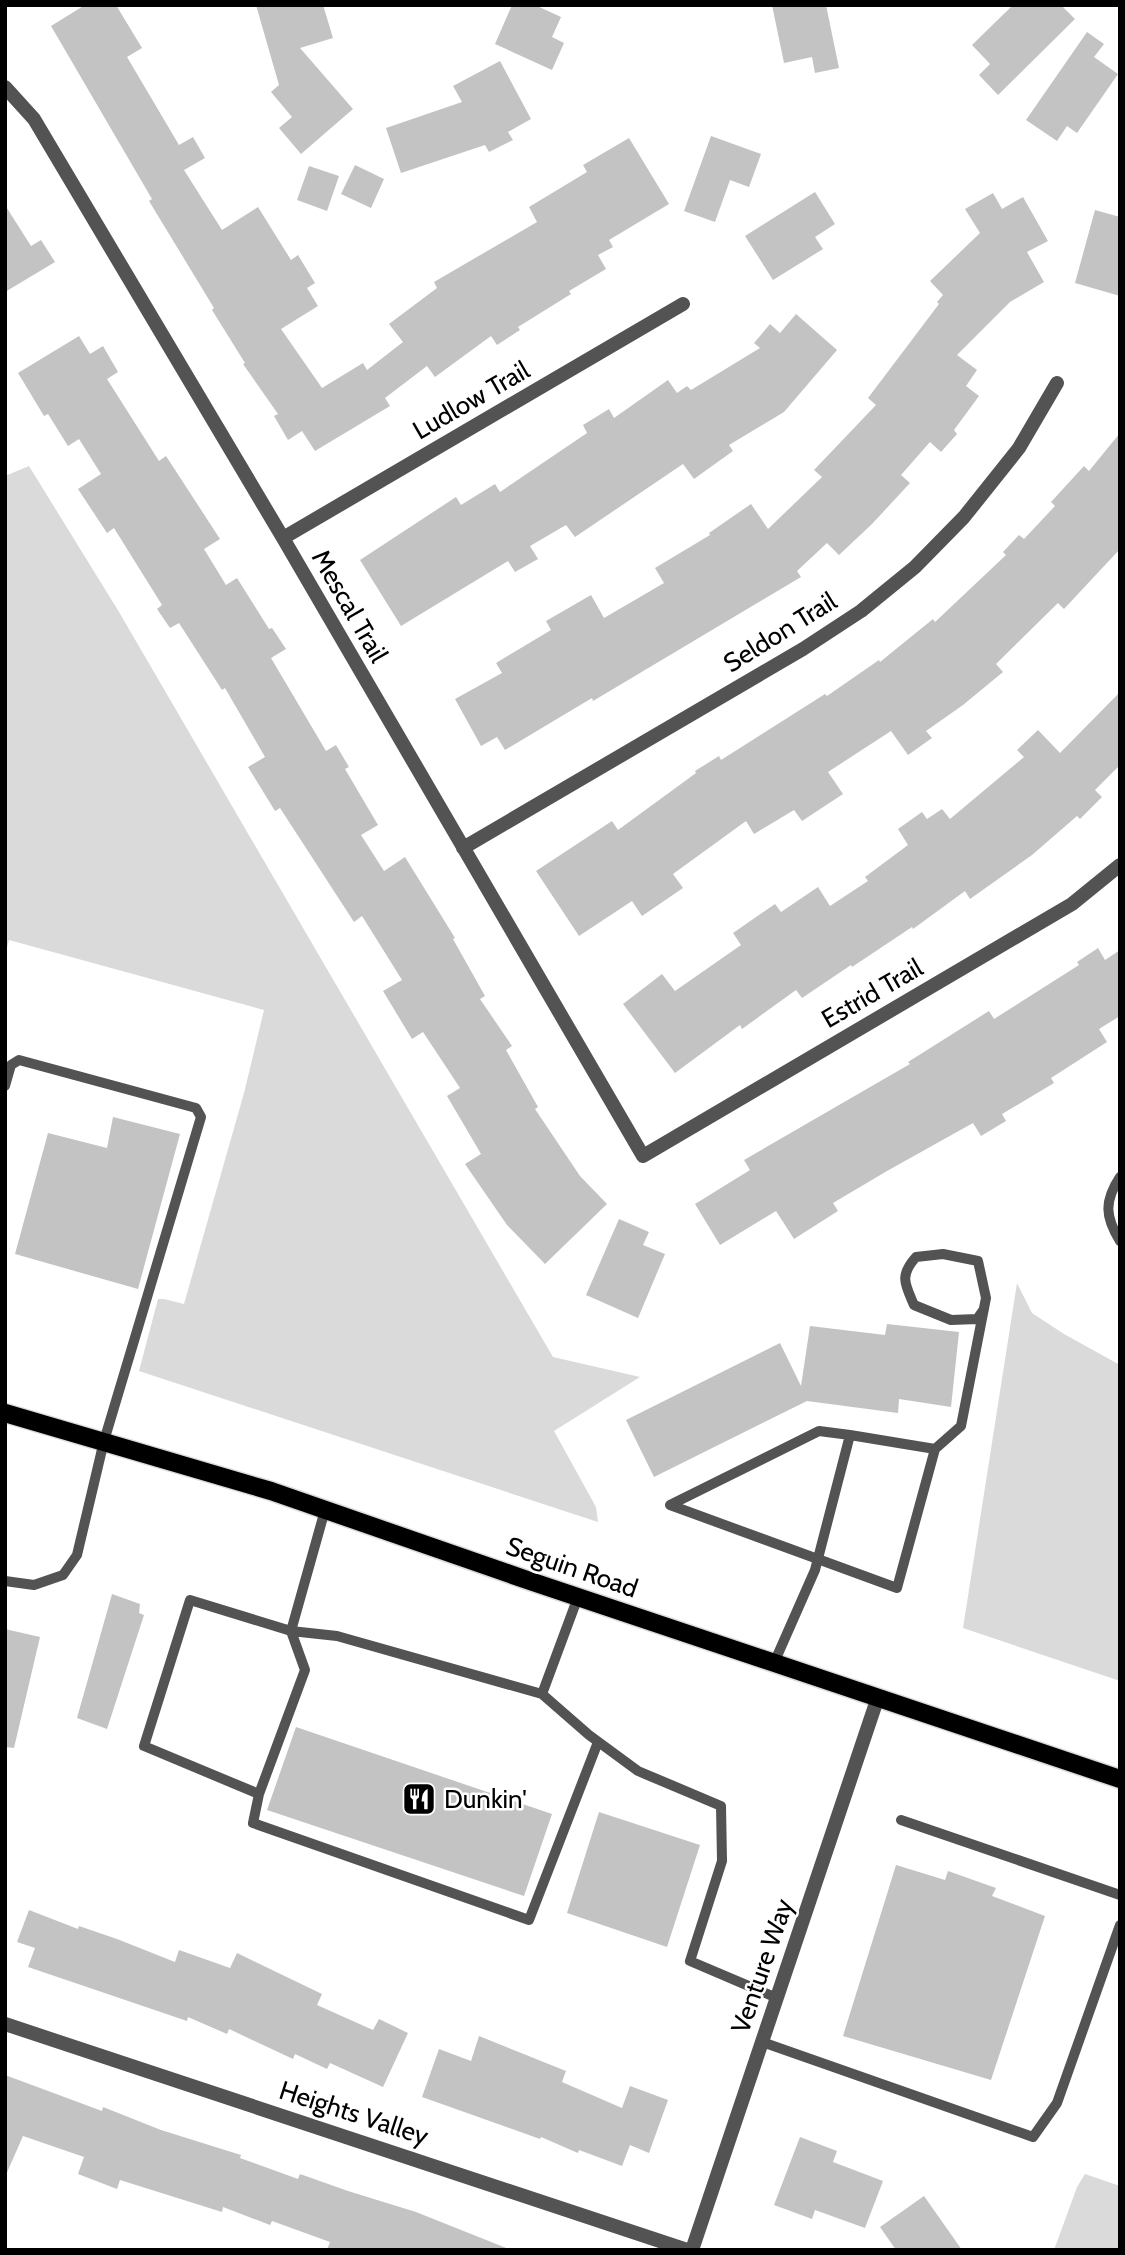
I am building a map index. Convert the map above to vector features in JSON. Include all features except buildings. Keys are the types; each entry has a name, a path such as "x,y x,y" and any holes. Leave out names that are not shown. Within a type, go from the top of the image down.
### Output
{"main road":[{"name":"Seguin Road","path":"5,1413 271,1491 1120,1779"}],"street":[{"name":"Mescal Trail","path":"5,87 34,119 283,538 643,1156"},
{"name":"Ludlow Trail","path":"283,538 683,304"},
{"name":"Seldon Trail","path":"463,848 803,649 861,611 915,567 964,517 1018,448 1057,383"},
{"name":"Estrid Trail","path":"643,1156 1072,904 1120,865"},
{"name":"Venture Way","path":"689,2250 878,1698"},
{"name":"Heights Valley","path":"5,2024 689,2250"}],"lane":[{"path":"5,1086 11,1065 19,1060 196,1108 201,1117 104,1441 77,1555 63,1576 34,1585 5,1581"},
{"path":"1120,1177 1108,1194 1110,1225 1120,1241"},
{"path":"935,1449 819,1431 670,1505 897,1588 935,1449 961,1426 984,1309 986,1297 978,1261 943,1254 916,1257 907,1267 904,1281 914,1305 951,1320 976,1319 984,1309"},
{"path":"774,1663 818,1561 850,1435"},
{"path":"325,1510 291,1631 304,1670 259,1794 253,1823 529,1920 598,1742"},
{"path":"542,1694 578,1597"},
{"path":"259,1794 144,1746 190,1600 291,1631 337,1636 542,1694 598,1742 638,1770 721,1806 722,1861 690,1961 777,1998"},
{"path":"901,1820 1120,1895"},
{"path":"762,2042 1032,2137 1057,2103 1120,1926"}],"shaded area":[{"path":"29,466 119,612 553,1357 640,1377 554,1431 596,1507 598,1522 139,1371 158,1299 184,1304 244,1093 264,1010 9,940 5,955 5,476"},
{"path":"1017,1283 1032,1313 1120,1365 1120,1681 963,1628"},
{"path":"1085,2174 1120,2186 1120,2250 1054,2250 1077,2187"}],"place":[{"name":"Dunkin'","path":"419,1799"}]}
